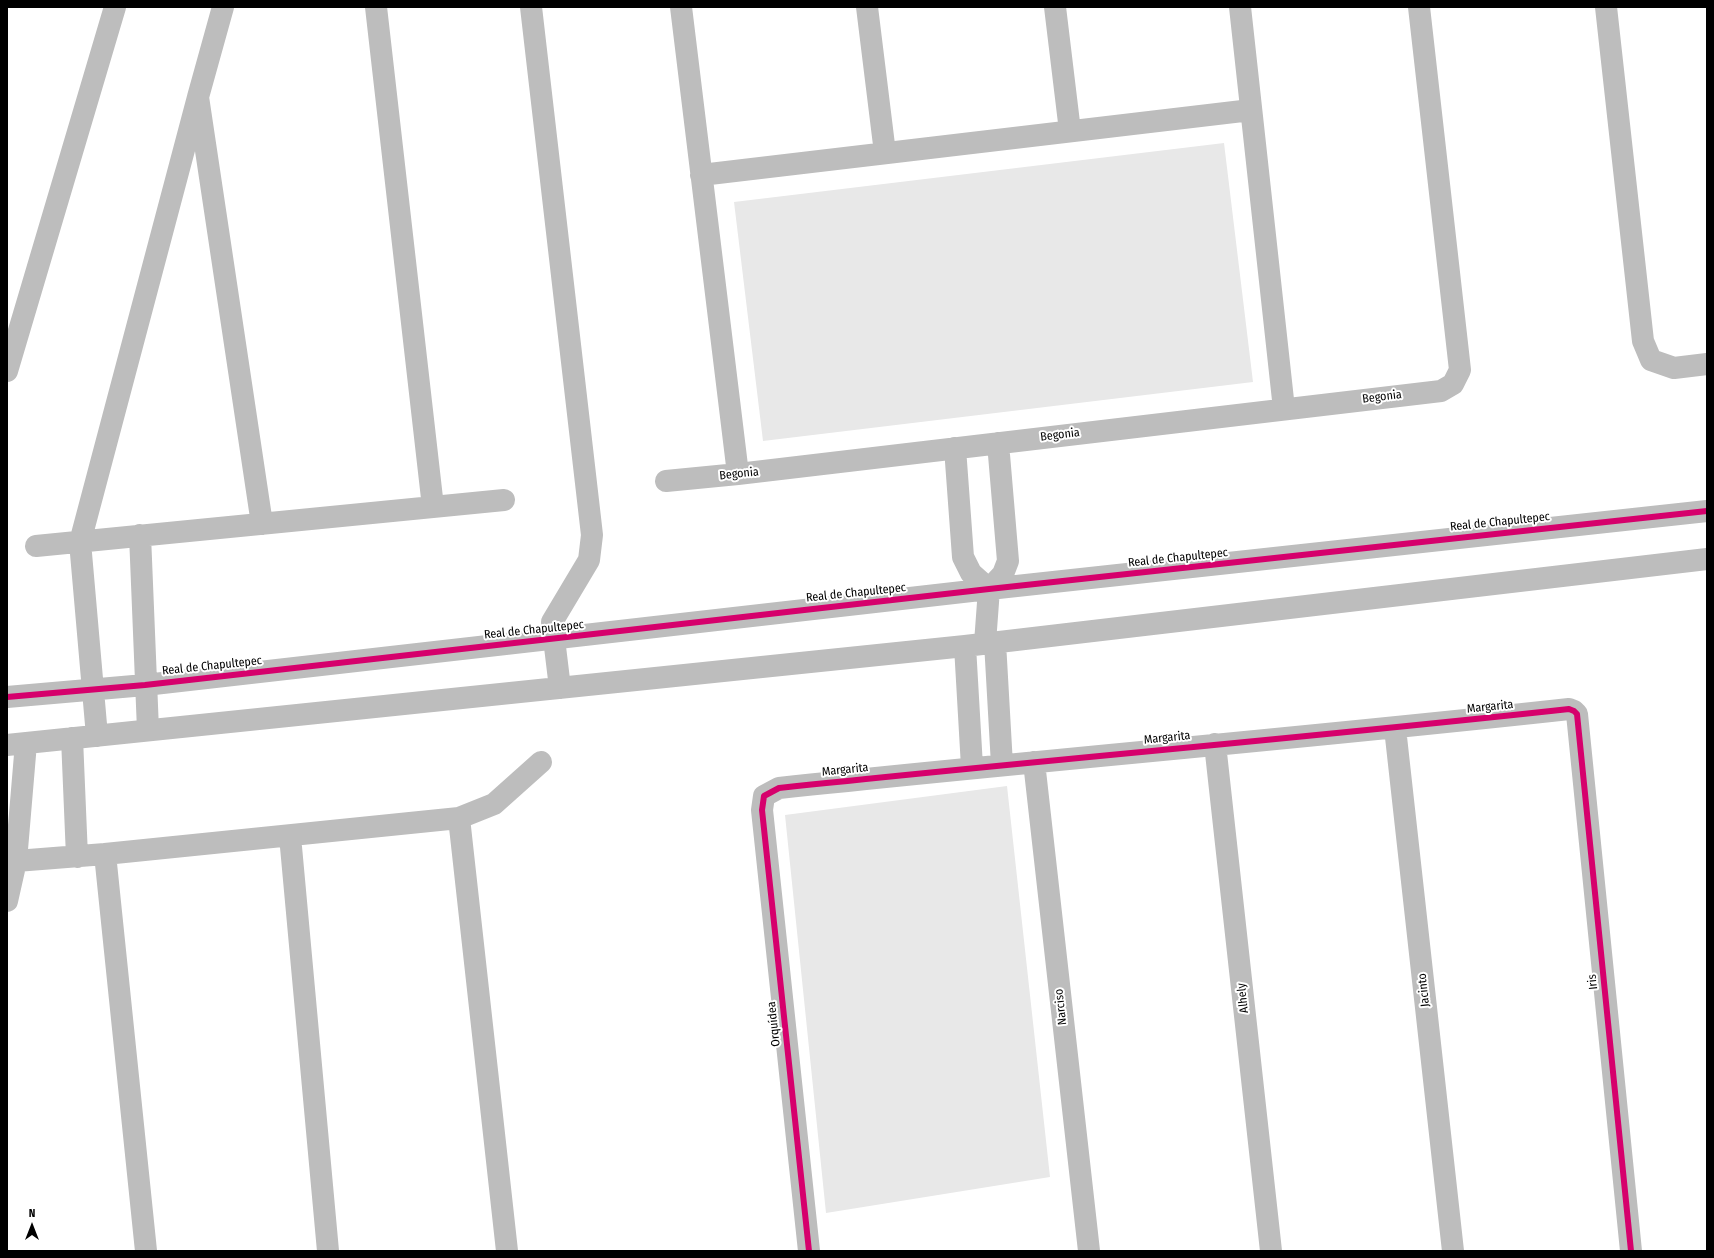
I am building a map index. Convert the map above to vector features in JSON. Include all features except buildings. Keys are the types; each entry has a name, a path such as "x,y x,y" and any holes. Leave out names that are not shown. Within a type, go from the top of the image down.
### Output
{"street":[{"path":"7,371 115,7"},
{"path":"97,736 80,542 198,97 224,7"},
{"path":"376,7 433,507"},
{"path":"531,7 592,535 589,560 552,622 560,688"},
{"path":"681,7 738,474"},
{"path":"867,7 885,153"},
{"path":"1055,7 1070,131"},
{"path":"1240,7 1284,409"},
{"name":"Begonia","path":"666,481 738,474 1441,391 1453,384 1460,370 1419,7"},
{"path":"1606,7 1643,341 1651,360 1674,368 1707,364"},
{"path":"198,97 262,524"},
{"path":"701,175 1251,110"},
{"path":"972,767 981,644 989,589 1002,574 1008,561 998,443"},
{"path":"955,448 963,557 971,572 989,589"},
{"path":"36,546 504,500"},
{"name":"Real de Chapultepec","path":"7,697 145,685 989,589 1707,511"},
{"path":"140,535 148,730"},
{"path":"7,901 16,861 17,744 981,644 1707,559"},
{"path":"981,644 1002,765"},
{"name":"Margarita","path":"764,796 779,788 972,767 1395,728 1569,709 1574,711"},
{"name":"Iris","path":"1574,711 1577,714 1631,1251"},
{"name":"Jacinto","path":"1395,728 1453,1251"},
{"path":"72,738 77,857"},
{"name":"Alhely","path":"1216,744 1270,1251"},
{"path":"16,861 77,857 459,818 494,804 541,762"},
{"name":"Narciso","path":"1034,762 1089,1251"},
{"name":"Orquídea","path":"764,796 762,810 809,1251"},
{"path":"459,818 507,1251"},
{"path":"290,836 328,1251"},
{"path":"105,854 146,1251"}],"shaded area":[{"path":"1224,143 1253,382 763,441 734,202"},
{"path":"1007,786 1050,1177 826,1213 785,815"}],"cycle path":[{"path":"7,697 145,685 989,589 1707,511"},
{"path":"809,1251 762,810 764,796 779,788 1372,730 1569,709 1577,714 1631,1251"}]}
